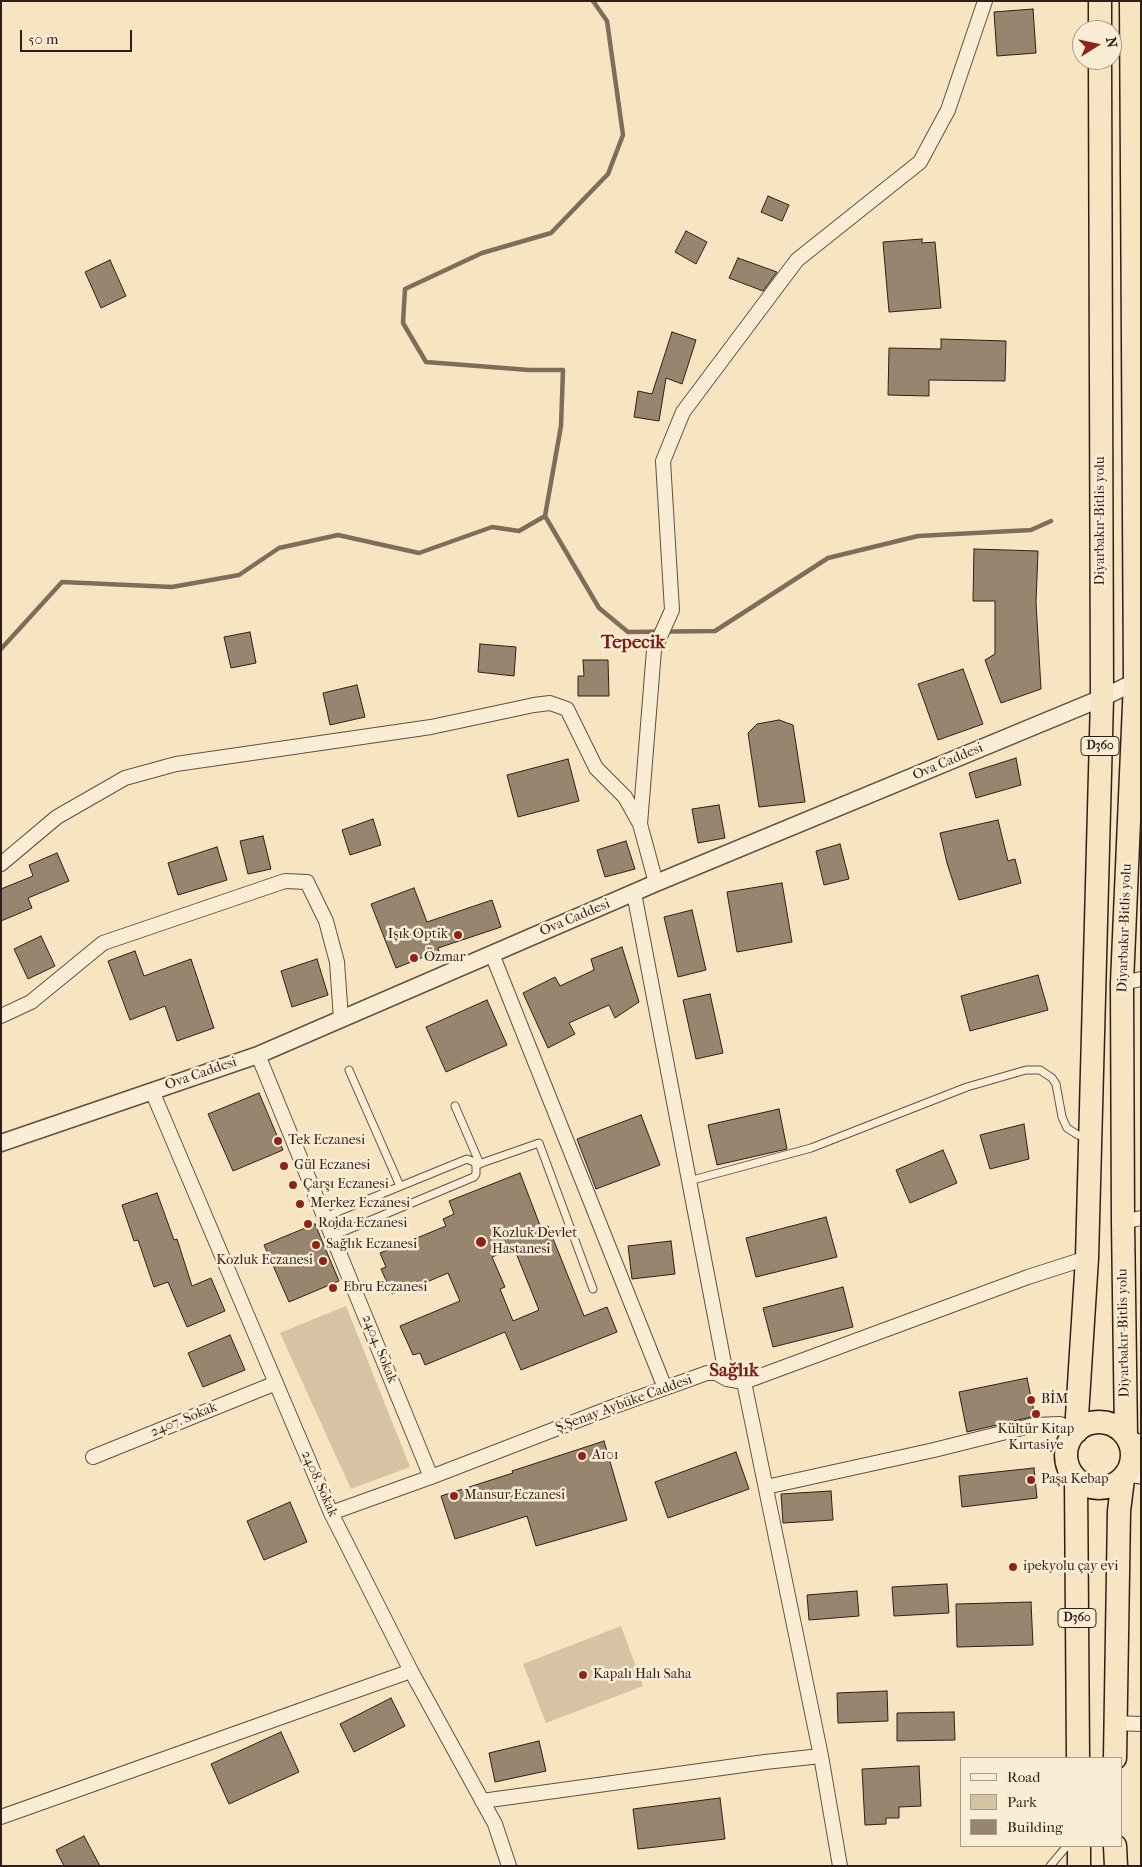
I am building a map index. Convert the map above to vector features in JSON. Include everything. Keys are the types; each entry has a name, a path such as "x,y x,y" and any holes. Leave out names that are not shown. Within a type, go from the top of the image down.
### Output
{"highway":[{"path":"1100,1 1100,20"},
{"name":"Diyarbakır-Bitlis yolu","path":"1131,1 1138,679 1131,981 1132,1441"},
{"name":"Diyarbakır-Bitlis yolu","path":"1076,1432 1087,1258 1102,698 1100,70"},
{"path":"1102,1422 1112,1424 1132,1441 1130,1475 1116,1484 1106,1488 1085,1485 1076,1479 1069,1469 1066,1458 1067,1447 1072,1436 1090,1423 1102,1422"},
{"name":"D360","path":"1115,1757 1114,1723 1119,1512 1130,1475"},
{"name":"D360","path":"1076,1479 1078,1757"},
{"path":"1079,1847 1079,1866"},
{"path":"1116,1847 1116,1866"}],"street":[{"path":"640,824 654,650 672,610 663,462 683,412 798,260 920,162 948,110 985,1"},
{"name":"Ova Caddesi","path":"1,1143 258,1055 634,892 1102,698 1138,679"},
{"path":"1,864 57,816 125,778 176,764 431,727 550,703 567,708 596,768 625,797 640,824 656,883"},
{"path":"1,1016 31,1002 103,943 285,881 307,882 326,921 337,962 341,1019"},
{"path":"634,892 726,1379"},
{"path":"492,954 665,1388"},
{"name":"2404. Sokak","path":"258,1055 431,1477"},
{"name":"2408. Sokak","path":"152,1091 331,1512 411,1671 495,1824 509,1866"},
{"name":"Ş.Şenay Aybüke Caddesi","path":"331,1512 431,1477 615,1406 707,1373 716,1373 726,1379 744,1382 1028,1277 1087,1258"},
{"path":"744,1382 821,1756 840,1866"},
{"name":"2407. Sokak","path":"93,1457 276,1383"},
{"path":"766,1487 934,1450 1034,1425 1060,1424 1076,1432"},
{"path":"1,1817 411,1671"},
{"path":"1114,1723 1141,1724"},
{"path":"482,1801 755,1763 821,1756"}],"lane":[{"path":"349,1070 400,1186"},
{"path":"689,1181 811,1148 967,1087 1026,1070 1040,1070 1052,1078 1056,1084 1062,1117 1068,1128 1078,1135 1090,1137"},
{"path":"333,1236 474,1177 478,1164 455,1106"},
{"path":"325,1217 467,1159 478,1164 539,1143 593,1289"},
{"path":"1050,1866 1065,1847"}],"green space":[{"path":"346,1306 410,1467 351,1489 280,1333"},
{"name":"Kapalı Halı Saha","path":"621,1626 643,1686 546,1723 523,1664"}],"building":[{"path":"1033,9 1036,53 997,56 994,12"},
{"path":"768,196 789,205 782,221 761,212"},
{"path":"686,231 707,242 696,264 675,252"},
{"path":"922,239 922,243 935,242 941,308 889,312 883,242"},
{"path":"738,258 777,272 763,291 729,278"},
{"path":"110,260 126,296 101,308 85,272"},
{"path":"672,332 696,340 682,384 666,378 659,421 634,417 638,391 652,394"},
{"path":"941,339 1006,341 1005,381 929,380 929,396 888,395 889,348 941,349"},
{"path":"974,549 1038,551 1036,603 1041,689 1001,703 985,660 995,654 995,601 973,601"},
{"path":"250,632 256,663 231,668 224,637"},
{"path":"480,644 516,647 514,676 478,672"},
{"path":"583,660 608,660 609,696 578,696 578,676 584,676"},
{"path":"963,669 983,724 938,740 918,684"},
{"path":"357,685 365,717 330,725 323,693"},
{"path":"779,720 793,725 805,802 759,807 748,733 757,724"},
{"path":"1016,758 1021,785 976,798 969,773"},
{"path":"568,759 579,801 518,817 507,775"},
{"path":"719,805 725,838 698,843 692,809"},
{"path":"373,819 381,845 350,855 342,830"},
{"path":"998,820 1008,861 1015,859 1021,883 959,900 940,833"},
{"path":"263,836 271,869 248,874 240,841"},
{"path":"626,841 635,869 605,877 597,850"},
{"path":"840,844 849,879 824,885 816,851"},
{"path":"217,847 227,880 178,895 168,863"},
{"path":"57,853 69,881 28,898 32,908 1,921 1,889 33,876 29,865"},
{"path":"782,883 792,942 737,952 727,892"},
{"path":"414,888 427,922 492,900 501,927 438,948 439,951 396,968 371,904"},
{"path":"692,910 706,970 678,977 664,917"},
{"path":"41,936 55,966 28,979 14,949"},
{"path":"622,947 639,1002 615,1018 609,1005 569,1023 575,1034 548,1048 523,993 555,977 560,986 594,970 591,959"},
{"path":"135,951 144,976 191,959 214,1028 177,1041 165,1006 130,1020 108,961"},
{"path":"317,959 328,995 292,1007 281,971"},
{"path":"1038,975 1048,1010 970,1031 961,996"},
{"path":"710,994 723,1053 696,1059 683,1000"},
{"path":"487,1000 507,1045 446,1072 426,1027"},
{"path":"259,1093 283,1150 233,1171 208,1114"},
{"path":"779,1109 787,1149 717,1165 708,1125"},
{"path":"641,1115 660,1165 596,1189 577,1139"},
{"path":"1024,1124 1029,1159 990,1169 980,1135"},
{"path":"943,1150 957,1183 910,1203 896,1170"},
{"path":"520,1173 541,1228 548,1226 584,1316 607,1307 617,1332 521,1370 505,1332 425,1365 420,1353 413,1355 400,1326 460,1301 448,1273 408,1290 392,1294 381,1269 386,1267 380,1253 446,1226 443,1219 454,1214 449,1201","holes":["514,1248 539,1310 513,1321 500,1289 505,1287 492,1257"]},
{"path":"157,1193 174,1240 177,1239 192,1286 211,1278 225,1311 187,1327 168,1282 154,1287 138,1240 134,1241 122,1205"},
{"path":"826,1217 837,1257 756,1277 746,1238"},
{"path":"315,1224 339,1281 289,1302 264,1245"},
{"path":"671,1241 675,1274 632,1279 628,1246"},
{"path":"843,1287 853,1327 773,1347 763,1308"},
{"path":"230,1335 245,1370 203,1387 188,1353"},
{"path":"1027,1378 1035,1416 967,1432 959,1392"},
{"path":"604,1441 627,1520 536,1546 527,1516 455,1539 441,1496"},
{"path":"736,1452 749,1489 668,1518 655,1482"},
{"path":"1034,1468 1037,1498 962,1507 959,1476"},
{"path":"831,1491 833,1520 783,1523 781,1494"},
{"path":"290,1502 307,1542 264,1560 247,1521"},
{"path":"947,1584 949,1613 894,1616 892,1587"},
{"path":"857,1591 859,1616 809,1620 807,1595"},
{"path":"1031,1602 1033,1645 957,1647 956,1604"},
{"path":"887,1691 888,1721 838,1723 837,1693"},
{"path":"391,1698 405,1726 354,1752 340,1724"},
{"path":"954,1712 955,1740 897,1741 897,1713"},
{"path":"281,1732 299,1772 229,1804 211,1764"},
{"path":"539,1741 546,1771 495,1782 489,1753"},
{"path":"919,1766 921,1806 899,1807 899,1818 886,1818 886,1824 865,1825 862,1769"},
{"path":"720,1798 725,1839 638,1849 633,1809"},
{"path":"84,1836 100,1866 64,1866 56,1850"}],"waterway":[{"path":"593,1 607,21 623,135 608,174 551,233 482,253 405,289 403,323 426,362 529,370 563,370 561,426 545,516 599,608 628,632 715,631 828,558 918,536 1031,530 1051,521"},
{"path":"1,649 62,582 172,587 239,575 279,548 338,535 419,553 492,527 519,531 545,516"}],"place":[{"name":"Işık Optik","path":"458,935"},
{"name":"Özmar","path":"414,958"},
{"name":"Tek Eczanesi","path":"278,1141"},
{"name":"Gül Eczanesi","path":"284,1166"},
{"name":"Çarşı Eczanesi","path":"293,1185"},
{"name":"Merkez Eczanesi","path":"300,1204"},
{"name":"Rojda Eczanesi","path":"308,1224"},
{"name":"Kozluk Devlet Hastanesi","path":"481,1242"},
{"name":"Sağlık Eczanesi","path":"316,1245"},
{"name":"Kozluk Eczanesi","path":"323,1261"},
{"name":"Ebru Eczanesi","path":"333,1288"},
{"name":"BİM","path":"1031,1400"},
{"name":"Kültür Kitap Kırtasiye","path":"1036,1414"},
{"name":"A101","path":"582,1456"},
{"name":"Paşa Kebap","path":"1031,1480"},
{"name":"Mansur Eczanesi","path":"454,1496"},
{"name":"ipekyolu çay evi","path":"1013,1567"},
{"name":"Kapalı Halı Saha","path":"583,1675"}],"district":[{"name":"Tepecik","path":"633,643"},
{"name":"Sağlık","path":"734,1371"}]}
